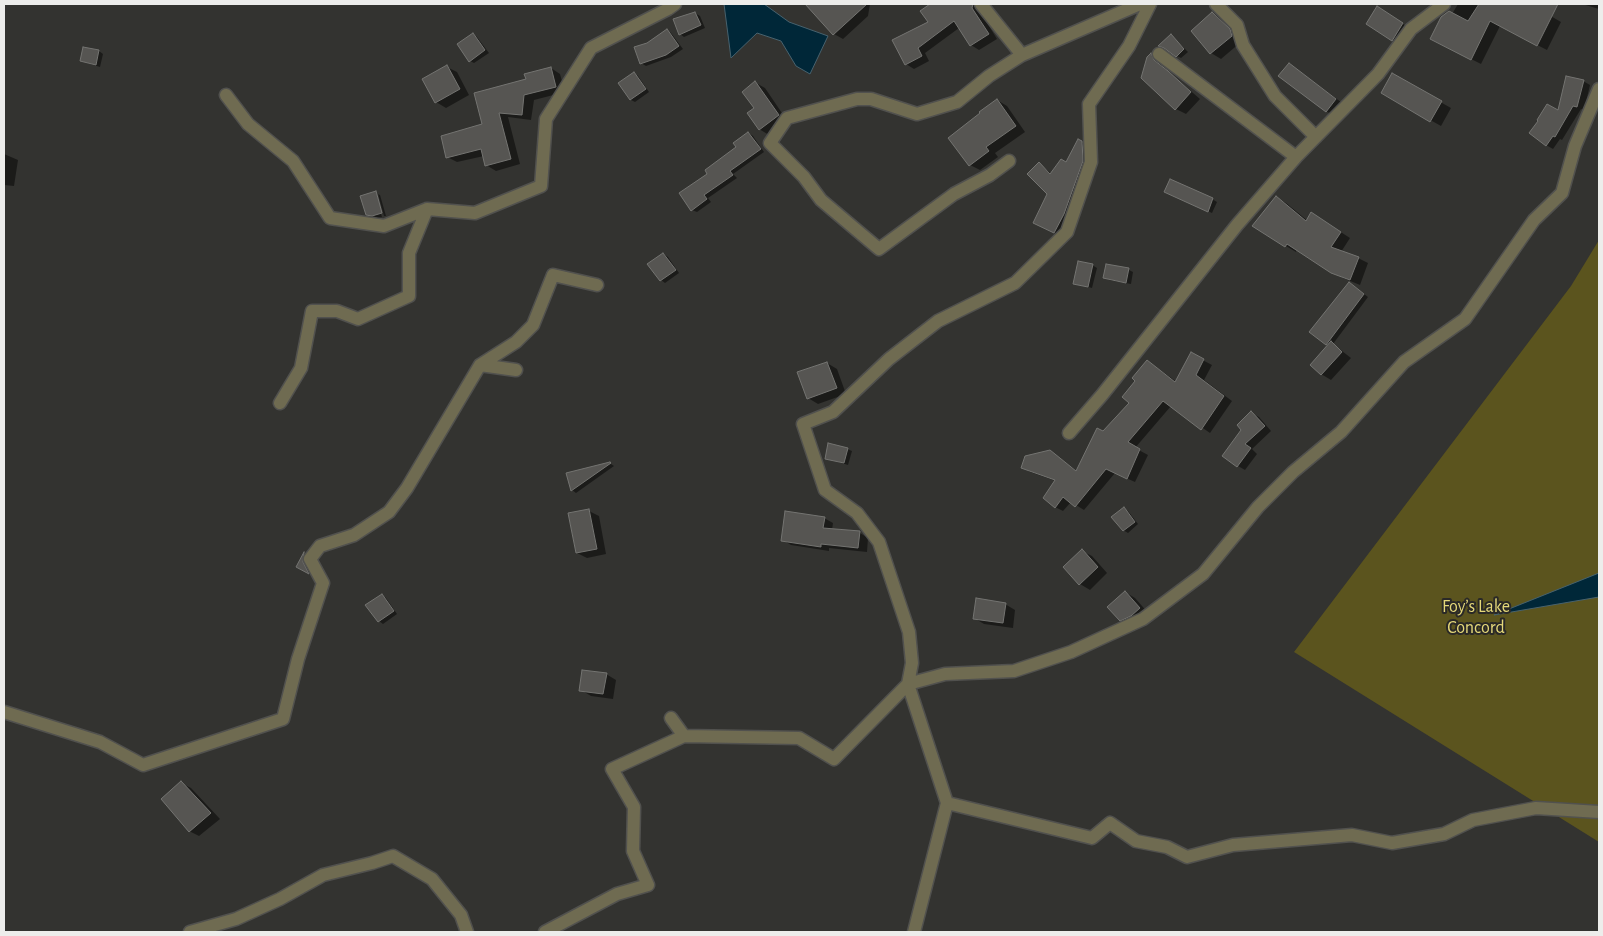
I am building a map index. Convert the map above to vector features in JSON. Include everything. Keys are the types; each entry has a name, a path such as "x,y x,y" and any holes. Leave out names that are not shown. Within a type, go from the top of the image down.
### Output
{"street":[{"path":"226,95 248,124 293,162 330,218 384,226 427,209 475,213 541,186 546,119 591,48 675,4"},
{"path":"981,4 1022,55"},
{"path":"1010,161 990,176 954,194 879,249 821,200 804,177 770,143 787,118 857,99 872,99 917,114 957,102 989,76 1022,55 1140,4"},
{"path":"914,932 947,803 908,684 912,663 909,632 879,542 857,513 826,490 803,424 833,412 889,359 938,321 1015,283 1067,232 1091,162 1090,104 1129,46 1150,4"},
{"path":"1216,4 1237,25 1243,46 1275,96 1316,137"},
{"path":"1069,433 1102,395 1237,225 1296,157 1378,74 1411,29 1444,4"},
{"path":"1159,54 1296,157"},
{"path":"545,932 617,894 648,885 633,851 634,808 612,769 684,736 799,738 834,759 908,684 945,674 1014,671 1071,652 1143,619 1203,574 1258,508 1293,472 1341,432 1404,362 1465,319 1534,220 1562,193 1575,146 1599,89"},
{"path":"280,403 301,368 312,311 337,311 358,319 409,296 408,253 427,209"},
{"path":"4,712 100,742 143,765 283,719 298,659 323,584 310,559 320,546 354,535 389,512 407,488 480,365 516,342 533,325 553,275 597,286"},
{"path":"480,365 516,370"},
{"path":"671,718 684,736"},
{"path":"947,803 1092,838 1110,824 1136,840 1166,847 1187,857 1233,844 1352,835 1392,843 1444,834 1473,820 1536,808 1599,812"},
{"path":"190,932 236,919 280,899 323,875 392,856 432,880 461,915 467,932"}],"green space":[{"name":"Foy’s Lake Concord","path":"1599,240 1599,842 1294,652 1571,286"}],"water":[{"path":"724,4 764,4 789,22 828,36 810,74 796,66 781,41 757,33 731,58"},
{"path":"1599,573 1599,597 1494,615"}],"building":[{"path":"805,4 867,4 833,35"},
{"path":"930,4 973,4 972,8 989,34 970,46 954,21 918,48 922,56 905,65 892,40 928,22 920,11"},
{"path":"1479,4 1558,4 1537,46 1490,21 1471,60 1430,39 1441,17 1449,11 1468,21"},
{"path":"1377,6 1403,23 1392,41 1366,24"},
{"path":"695,12 701,25 679,35 673,19"},
{"path":"1212,12 1230,29 1232,36 1210,54 1191,31"},
{"path":"667,29 679,46 666,55 640,64 634,47 647,43"},
{"path":"473,33 485,50 469,62 457,44"},
{"path":"1171,34 1184,49 1176,57 1158,46"},
{"path":"83,47 99,50 96,65 80,61"},
{"path":"1151,53 1154,60 1191,92 1175,110 1141,78 1147,57"},
{"path":"1289,63 1336,99 1326,112 1278,76"},
{"path":"447,65 460,89 435,103 422,79"},
{"path":"551,67 556,87 524,95 522,115 499,113 511,159 485,166 481,149 446,158 441,136 482,124 474,93 526,79 524,74"},
{"path":"634,72 646,89 630,100 618,83"},
{"path":"1392,73 1442,101 1430,122 1381,93"},
{"path":"1566,76 1584,80 1577,107 1573,106 1555,137 1553,136 1546,146 1529,133 1547,104 1558,110"},
{"path":"755,81 779,115 759,130 747,113 754,108 742,92"},
{"path":"997,99 1016,126 986,147 989,151 969,166 948,138"},
{"path":"748,132 761,149 730,171 733,175 704,195 707,199 691,211 679,193 707,174 705,170 736,147 733,143"},
{"path":"1078,139 1082,141 1083,161 1064,214 1054,233 1033,223 1047,194 1027,174 1039,162 1050,174 1061,159 1066,162"},
{"path":"1170,179 1213,198 1208,212 1164,192"},
{"path":"376,191 382,213 372,216 366,215 360,196"},
{"path":"1276,196 1306,221 1311,212 1341,232 1331,247 1359,257 1350,280 1331,273 1287,244 1285,247 1252,226"},
{"path":"663,253 676,270 660,281 647,264"},
{"path":"1078,261 1093,264 1088,287 1073,284"},
{"path":"1106,264 1129,268 1126,283 1103,278"},
{"path":"1349,282 1364,294 1326,345 1309,332"},
{"path":"1331,341 1342,352 1321,375 1310,365"},
{"path":"1191,352 1204,359 1196,375 1224,396 1201,430 1163,401 1128,442 1140,449 1127,479 1106,469 1075,507 1063,497 1055,508 1043,498 1055,480 1021,468 1025,456 1050,450 1076,471 1097,428 1103,431 1129,403 1122,397 1135,381 1132,378 1147,360 1175,382"},
{"path":"827,362 837,388 807,399 797,372"},
{"path":"1251,411 1265,426 1245,444 1251,448 1237,467 1222,456 1241,430 1237,425"},
{"path":"828,443 848,448 844,463 825,459"},
{"path":"611,463 571,491 566,473"},
{"path":"1124,507 1135,522 1123,531 1111,517"},
{"path":"589,509 597,549 576,553 568,513"},
{"path":"785,511 825,517 823,528 860,531 858,548 821,544 821,547 781,541"},
{"path":"1082,549 1098,567 1079,585 1063,567"},
{"path":"304,552 303,562 309,574 296,567"},
{"path":"1125,591 1140,608 1131,616 1120,621 1107,607"},
{"path":"382,594 394,611 378,622 365,605"},
{"path":"976,598 1006,603 1003,623 973,619"},
{"path":"582,670 607,673 603,694 579,691"},
{"path":"181,781 211,813 189,832 161,799"}]}
